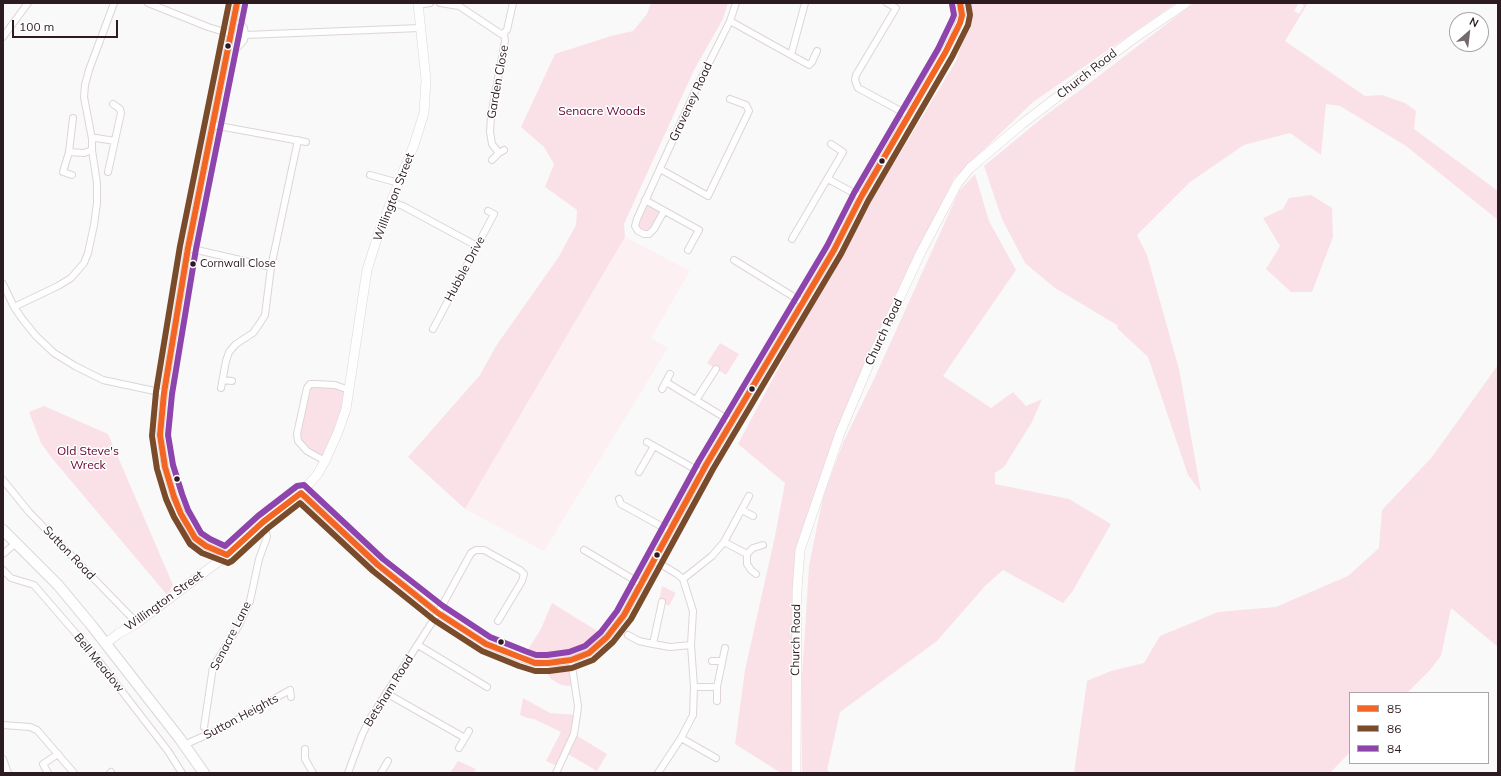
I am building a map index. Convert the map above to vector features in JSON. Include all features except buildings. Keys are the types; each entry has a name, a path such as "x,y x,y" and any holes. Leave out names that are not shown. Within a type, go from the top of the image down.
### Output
{"main road":[{"path":"3,530 58,585 106,643 204,773"}],"street":[{"path":"3,37 28,3"},
{"path":"14,307 58,286 71,278 84,262 88,253 97,203 97,183 92,150 92,139 84,97 85,85 91,63 114,3"},
{"path":"148,3 208,27 231,34"},
{"path":"227,554 206,546 195,538 174,497 165,467 160,435 164,393 188,248 237,3"},
{"path":"418,4 430,3"},
{"path":"440,3 459,6 501,34 504,33"},
{"name":"Garden Close","path":"492,160 501,151 492,144 490,127 494,97 505,42 504,33 513,3"},
{"name":"Graveney Road","path":"664,211 654,229 649,234 644,234 638,231 635,226 645,200 697,87 730,21 736,3"},
{"path":"791,55 806,3"},
{"path":"887,3 896,8 856,75 855,80 858,88 908,115"},
{"path":"301,493 378,565 438,613 486,644 535,663 571,660 590,653 607,637 624,615 702,473 834,250 861,197 954,35 962,15 960,3"},
{"name":"Church Road","path":"796,773 797,590 800,550 840,433 872,357 921,252 957,184 970,168 1022,124 1133,39 1186,3"},
{"name":"Willington Street","path":"106,643 137,623 227,554 263,522 301,493 317,475 325,461 342,420 349,390 367,270 379,232 414,145 424,114 426,80 418,4"},
{"path":"730,21 809,64 812,62 817,51"},
{"path":"238,48 244,40 245,35 244,28 240,23"},
{"path":"245,35 420,28"},
{"path":"660,169 708,196 749,111 746,105 730,99"},
{"path":"107,168 120,113 120,109 113,104"},
{"path":"72,175 63,172 69,152 74,122"},
{"path":"213,125 306,142"},
{"path":"92,139 96,138 114,141"},
{"path":"221,388 229,352 236,344 253,333 265,315 271,267 298,140"},
{"path":"792,239 843,152 831,144"},
{"path":"69,152 84,153 92,150"},
{"path":"370,175 399,183"},
{"path":"828,179 861,197"},
{"path":"645,200 699,230 688,250"},
{"path":"391,202 403,206 477,246"},
{"name":"Hubble Drive","path":"433,329 494,214 488,211"},
{"path":"188,248 271,267"},
{"path":"734,260 802,302"},
{"path":"3,284 14,307 36,336 54,353 74,366 104,380 164,393"},
{"path":"696,400 716,369"},
{"path":"662,389 670,374"},
{"path":"223,380 232,381"},
{"path":"666,382 732,422"},
{"path":"325,461 307,452 298,441 297,434 307,388 310,384 315,384 335,385 349,390"},
{"path":"647,442 702,473"},
{"path":"639,472 654,446"},
{"name":"Sutton Road","path":"3,480 29,512 137,623"},
{"path":"683,579 712,556 724,542 749,496"},
{"path":"619,499 622,504 670,531"},
{"path":"742,510 753,516"},
{"name":"Senacre Lane","path":"204,727 213,667 238,627 250,601 259,559 267,537 263,522"},
{"path":"724,542 747,554"},
{"path":"3,554 16,543"},
{"path":"756,574 747,564 747,554 753,548 763,545"},
{"name":"Betsham Road","path":"348,773 362,735 386,693 438,613 471,553 476,550 484,550 520,570 524,574 522,581 498,621"},
{"path":"584,550 641,584"},
{"path":"654,560 678,574 683,579 693,611 691,646 694,687 694,715 658,773"},
{"name":"Bell Meadow","path":"3,570 11,578 34,585 91,651 166,748 182,773"},
{"path":"653,644 662,602"},
{"path":"628,635 639,641 670,647 691,646"},
{"path":"418,645 487,687"},
{"path":"717,701 717,687 725,648"},
{"path":"556,773 574,734 577,715 578,706 571,660"},
{"path":"712,660 722,661"},
{"path":"694,687 717,687"},
{"name":"Sutton Heights","path":"184,745 224,728 290,690 291,697"},
{"path":"386,693 465,738"},
{"path":"3,725 30,727 37,730 74,773"},
{"path":"459,748 469,731"},
{"path":"681,738 716,758"},
{"path":"305,749 305,759 313,773"},
{"path":"48,773 43,764 58,754"},
{"path":"381,773 388,761"},
{"path":"3,762 8,773"}],"shaded area":[{"path":"625,237 690,271 651,338 668,348 544,551 465,509"}],"green space":[{"name":"Senacre Woods","path":"651,3 728,3 723,19 694,70 624,224 625,237 465,509 408,457 480,375 496,346 558,258 576,225 577,210 545,187 554,164 544,147 521,127 555,54 611,36 633,31 647,14"},
{"path":"968,3 1176,3 1033,102 954,178 851,396 798,544 792,773 781,773 735,744 745,670 775,536 785,483 738,444 843,247 956,61 972,13"},
{"path":"1194,3 1299,3 1294,11 1299,14 1304,6 1300,3 1308,3 1285,41 1365,96 1382,95 1405,103 1416,111 1414,129 1498,191 1498,220 1406,146 1340,106 1326,104 1321,155 1290,133 1244,145 1190,182 1137,235 1147,255 1179,369 1201,492 1188,475 1148,357 1118,329 1117,325 1055,288 1025,263 1002,219 984,166 1047,114"},
{"path":"975,174 989,221 1016,270 943,376 991,408 1013,392 1026,406 1042,399 1032,422 1004,467 995,473 995,484 1069,499 1111,524 1072,592 1063,603 1003,570 985,586 937,641 840,712 827,770 832,773 802,773 802,677 809,566 823,497 843,443 875,377 959,191"},
{"path":"1311,195 1332,208 1333,237 1312,292 1291,292 1266,269 1280,246 1263,218 1283,209 1289,198"},
{"path":"645,200 664,211 649,234 638,231 637,219"},
{"path":"720,343 739,354 726,375 707,363"},
{"path":"1498,365 1498,647 1451,608 1441,656 1429,671 1408,692 1349,692 1349,753 1330,773 1074,773 1087,681 1111,671 1144,663 1160,636 1218,612 1276,607 1348,576 1379,548 1382,510 1432,457"},
{"path":"315,384 349,390 325,461 298,441 307,388"},
{"name":"Old Steve's Wreck","path":"44,406 108,434 173,585 167,595 51,457 41,443 29,412"},
{"path":"662,586 676,593 669,606 659,601"},
{"path":"552,603 607,637 597,646 571,660 575,685 567,686 559,684 551,679 547,673 548,663 522,659 541,629"},
{"path":"523,698 550,713 577,715 574,734 607,754 597,771 566,753 559,767 546,761 561,732 534,719 520,715"},
{"path":"458,761 476,769 473,773 450,773"}],"transit line":[{"name":"86","path":"229,3 180,246 156,392 152,436 157,469 166,499 174,517 190,544 202,553 228,563 268,528 300,503 373,571 434,620 482,651 535,671 572,668 593,660 613,642 631,619 713,469 841,254 868,201 952,57 968,25 970,15 968,3"},
{"name":"85","path":"237,3 188,248 164,393 160,435 165,467 181,514 195,538 206,546 227,555 263,522 301,493 378,565 438,613 486,644 535,663 571,660 589,653 607,637 624,615 706,465 834,250 861,197 945,53 960,23 962,15 960,3"},
{"name":"84","path":"245,5 196,249 172,394 168,435 173,465 188,510 201,533 225,546 258,516 297,486 304,485 383,559 443,606 490,637 536,655 547,655 569,652 585,646 601,632 617,611 699,461 827,246 854,193 938,49 954,15 952,4"}],"place":[{"name":"Cornwall Close","path":"193,264"}]}
